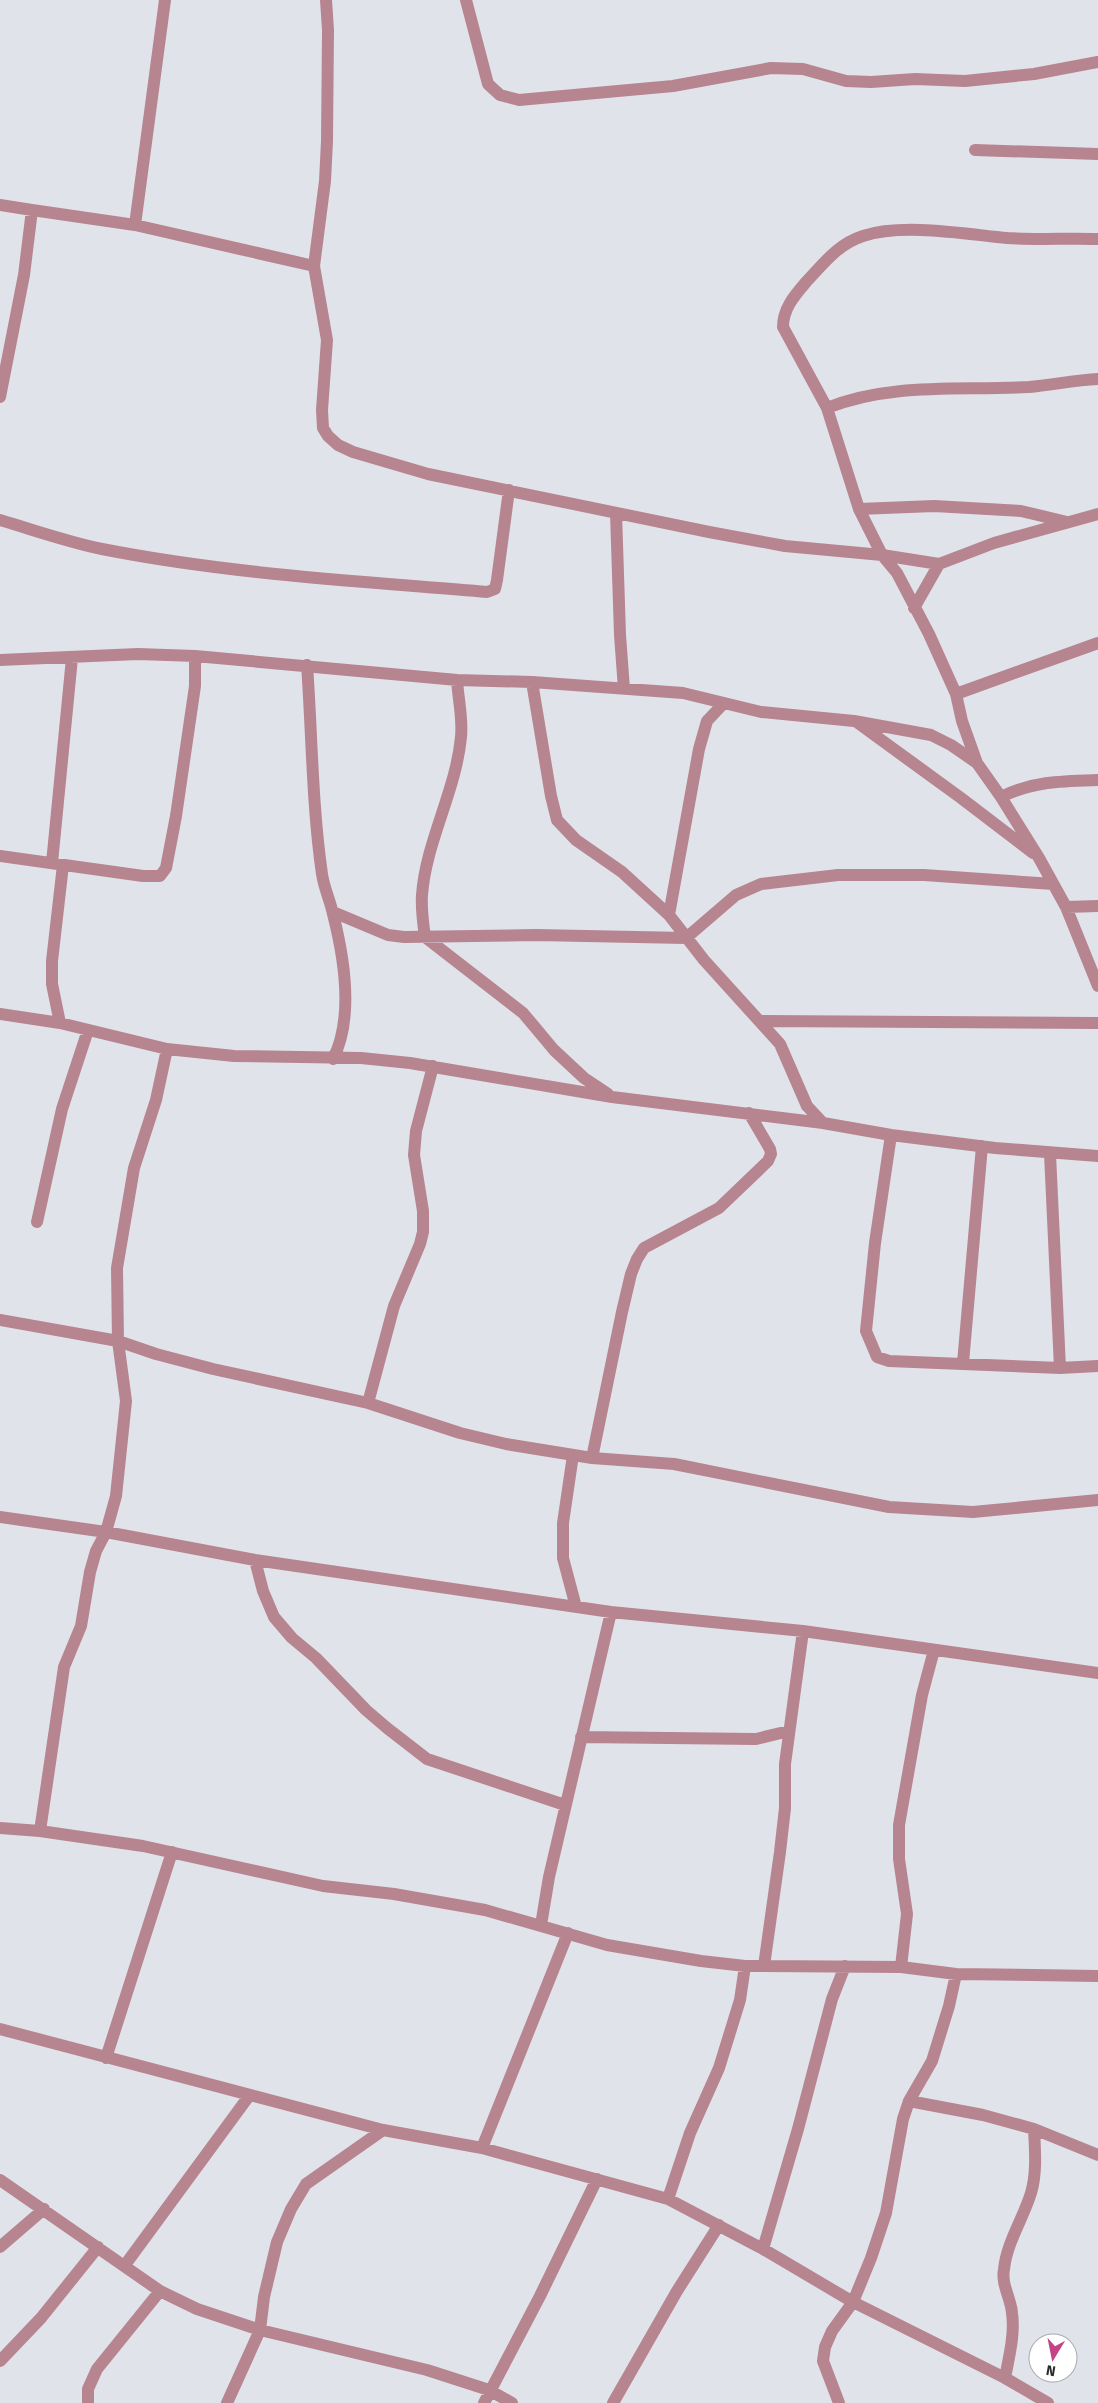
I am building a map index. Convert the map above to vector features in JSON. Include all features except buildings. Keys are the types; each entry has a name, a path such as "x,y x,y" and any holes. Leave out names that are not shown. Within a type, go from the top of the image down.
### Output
{"street":[{"path":"135,225 165,0"},
{"path":"326,0 328,30 327,141 325,181 314,266 327,340 322,410 323,428 328,436 338,445 352,452 453,479 759,542 882,555 939,564 968,552 1098,514"},
{"path":"466,0 488,84 500,95 519,100 673,86 771,68 803,69 846,81 871,82 915,78 965,82 1034,74 1098,62"},
{"path":"975,150 1098,154"},
{"path":"0,205 135,225 314,266"},
{"path":"0,397 22,284 32,210"},
{"path":"1098,238 1009,238 954,232 905,230 863,236 836,249 796,293 783,317 783,327 827,408 859,509 882,555 897,573 956,694 962,721 977,763 1001,797 1039,858 1066,907 1098,986"},
{"path":"827,408 874,394 948,388 1031,386 1098,379"},
{"path":"0,520 100,549 242,571 487,592 495,589 497,580 509,490"},
{"path":"859,509 934,506 1012,510 1068,522"},
{"path":"616,513 624,689"},
{"path":"914,608 939,564"},
{"path":"956,694 1098,644"},
{"path":"0,660 138,654 195,656 457,680 532,682 683,693 761,712 854,720 931,735 951,745 977,763"},
{"path":"0,856 143,876 160,876 166,868 192,710 195,656"},
{"path":"60,1024 52,984 52,961 72,658"},
{"path":"307,665 312,767 322,874 325,892 333,912 343,967 344,1025 341,1043 333,1058"},
{"path":"457,680 462,736 457,761 427,865 421,913 425,936 523,1013 554,1050 584,1078 612,1097"},
{"path":"532,682 551,796 557,820 576,840 622,872 670,915 704,960 780,1044 807,1106 823,1123"},
{"path":"670,915 699,749 707,721 724,703"},
{"path":"854,720 1039,858"},
{"path":"1001,797 1029,785 1054,781 1098,780"},
{"path":"333,912 388,935 686,938 736,895 762,884 838,875 924,875 1053,884"},
{"path":"1066,907 1098,906"},
{"path":"0,1014 60,1024 167,1049 234,1056 395,1061 612,1097 750,1113 892,1135 1050,1154 1098,1156"},
{"path":"760,1021 1098,1023"},
{"path":"37,1222 62,1109 88,1030"},
{"path":"40,1831 64,1667 81,1626 90,1572 96,1551 106,1532 116,1496 126,1401 118,1341 117,1268 128,1196 141,1142 163,1075 167,1049"},
{"path":"368,1403 394,1306 420,1244 423,1211 414,1155 416,1131 433,1066"},
{"path":"592,1458 622,1312 636,1260 644,1248 718,1208 768,1161 771,1154 770,1149 750,1113"},
{"path":"892,1135 875,1243 866,1331 877,1357 889,1361 1060,1368 1098,1366"},
{"path":"963,1363 982,1146"},
{"path":"1050,1154 1060,1368"},
{"path":"0,1320 118,1341 156,1354 213,1369 368,1403 486,1440 573,1455 674,1464 904,1508 973,1512 1098,1500"},
{"path":"573,1455 563,1522 563,1558 576,1607"},
{"path":"0,1517 106,1532 255,1560 611,1612 803,1631 1098,1673"},
{"path":"255,1560 263,1591 274,1617 292,1638 316,1658 366,1710 387,1728 427,1758 565,1805"},
{"path":"541,1925 549,1877 565,1805 611,1612"},
{"path":"764,1966 784,1816 785,1764 803,1631"},
{"path":"901,1967 907,1914 899,1860 899,1825 922,1695 934,1650"},
{"path":"581,1736 756,1739 789,1731"},
{"path":"0,1828 40,1831 172,1852 323,1886 394,1894 451,1904 541,1925 607,1945 655,1955 745,1966 901,1967 956,1974 1098,1976"},
{"path":"106,2058 172,1852"},
{"path":"482,2148 568,1933"},
{"path":"668,2199 690,2133 719,2068 740,2000 745,1966"},
{"path":"763,2249 798,2129 832,1999 845,1966"},
{"path":"839,2403 823,2361 825,2347 832,2331 853,2302 886,2213 903,2119 910,2101 932,2061 949,2006 956,1974"},
{"path":"0,2029 383,2130 482,2148 668,2199 763,2249 853,2302 1005,2378 1048,2403"},
{"path":"125,2265 250,2096"},
{"path":"910,2101 983,2114 1034,2129 1098,2156"},
{"path":"1005,2378 1010,2354 1012,2313 1005,2291 1003,2270 1010,2243 1032,2192 1035,2162 1034,2129"},
{"path":"227,2403 260,2330 264,2297 277,2242 296,2200 306,2184 383,2130"},
{"path":"484,2403 489,2390 540,2296 596,2179"},
{"path":"0,2180 160,2291 197,2309 260,2330 428,2370 489,2390 512,2403"},
{"path":"0,2247 44,2209"},
{"path":"613,2403 677,2291 719,2225"},
{"path":"0,2361 40,2318 98,2247"},
{"path":"88,2403 88,2389 97,2369 160,2291"}]}
